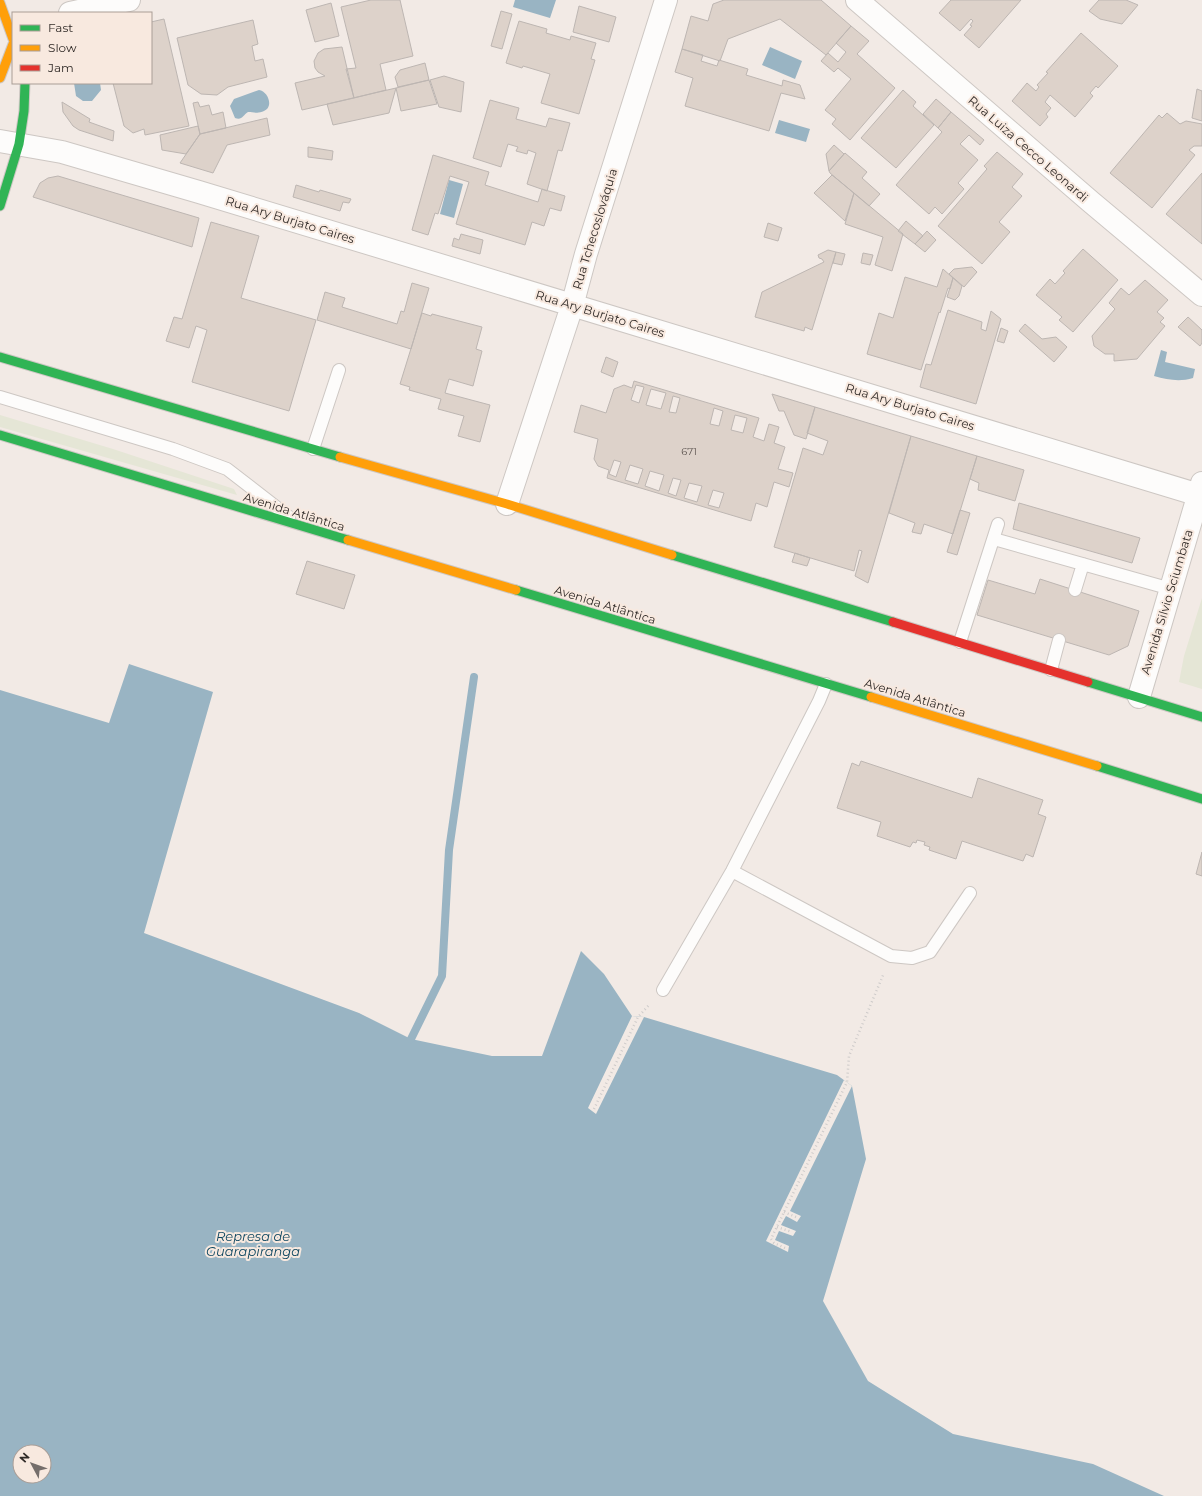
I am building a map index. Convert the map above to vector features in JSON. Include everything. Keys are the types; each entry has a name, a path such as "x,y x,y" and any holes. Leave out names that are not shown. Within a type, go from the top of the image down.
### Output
{"main road":[{"path":"0,3 12,34 0,78"},
{"path":"0,206 10,142 24,112 25,84"},
{"path":"0,357 507,504 1202,717"},
{"name":"Avenida Atlântica","path":"0,435 1202,799"}],"street":[{"path":"75,12 129,0"},
{"name":"Rua Tchecoslováquia","path":"507,504 572,306 586,254 666,0"},
{"name":"Rua Luiza Cecco Leonardi","path":"856,0 1085,197 1202,295"},
{"name":"Rua Ary Burjato Caires","path":"10,142 78,156 572,306 1200,489"},
{"name":"Avenida Silvio Sciumbata","path":"1139,697 1200,489"}],"lane":[{"path":"313,449 339,370"},
{"path":"0,398 174,449 227,469 302,526"},
{"path":"960,642 998,524"},
{"path":"994,539 1171,589"},
{"path":"1075,590 1083,564"},
{"path":"1051,670 1059,640"},
{"path":"664,990 732,871 819,701 826,684"},
{"path":"732,871 891,956 912,958 930,952 970,893"}],"path":[{"path":"785,1248 774,1243 771,1239 847,1082 848,1056 891,956"},
{"path":"594,1109 638,1017 664,990"},
{"path":"784,1212 796,1217"},
{"path":"777,1227 792,1232"}],"green space":[{"path":"0,415 113,449 234,489 237,495 0,427"},
{"path":"1202,598 1202,689 1179,682 1184,656"}],"water":[{"path":"515,0 556,0 550,18 513,7"},
{"path":"770,47 802,61 795,79 762,65"},
{"path":"74,84 100,84 101,90 92,101 83,101 76,96"},
{"path":"259,90 265,93 269,99 269,106 267,109 256,113 248,112 239,119 235,118 230,106 234,99"},
{"path":"779,120 810,129 806,142 775,133"},
{"path":"449,180 463,184 454,218 440,214"},
{"path":"1161,350 1167,352 1165,362 1195,369 1193,378 1174,380 1154,376"},
{"name":"Represa de Guarapiranga","path":"129,664 213,692 144,933 359,1013 411,1039 492,1056 542,1056 581,951 604,974 632,1016 644,1017 837,1075 852,1086 866,1159 823,1301 868,1381 953,1434 1093,1464 1164,1496 0,1496 0,690 109,723"}],"pier":[{"path":"632,1016 644,1017 596,1114 588,1108"},
{"path":"844,1080 852,1086 790,1211 801,1216 797,1222 786,1216 781,1225 796,1231 793,1236 779,1231 775,1240 789,1246 788,1252 766,1241"}],"building":[{"path":"371,0 400,0 413,56 380,64 386,90 354,98 346,69 356,68 341,7"},
{"path":"724,0 821,0 851,26 826,55 780,19 728,39 720,61 682,49 691,16 708,21 713,4"},
{"path":"951,0 1021,0 979,48 964,35 972,26 970,25 973,21 971,19 960,31 939,13"},
{"path":"1099,0 1126,0 1138,5 1122,24 1100,19 1089,11"},
{"path":"331,3 339,36 315,42 306,10"},
{"path":"579,6 616,17 609,42 573,32"},
{"path":"501,11 512,14 502,49 491,46"},
{"path":"164,19 189,126 145,135 144,129 133,133 124,126 113,84 152,84 152,22"},
{"path":"253,20 258,44 252,46 255,61 263,59 267,77 228,87 217,95 201,94 188,85 177,38"},
{"path":"519,21 547,29 546,33 570,40 571,36 596,43 591,59 595,60 579,114 541,103 550,74 523,66 522,68 506,63"},
{"path":"851,26 869,41 857,54 895,88 850,140 832,124 836,119 825,110 851,79 838,68 834,72 821,61 828,53 838,62 846,52 836,43"},
{"path":"1081,33 1118,66 1098,88 1096,86 1090,93 1093,96 1075,117 1050,95 1045,102 1051,108 1046,114 1048,117 1040,126 1012,101 1027,83 1036,91 1039,87 1037,85 1048,73 1046,72"},
{"path":"342,47 354,98 302,110 295,83 325,76 318,72 315,68 314,61 318,53 324,49"},
{"path":"682,49 703,55 701,61 717,66 719,60 748,69 746,75 782,86 783,80 800,85 805,99 781,93 769,131 685,106 693,78 675,72"},
{"path":"425,63 429,80 398,87 395,77 400,70"},
{"path":"444,76 464,82 461,112 439,107 430,80"},
{"path":"429,80 437,104 401,111 396,88"},
{"path":"396,88 389,113 333,125 327,104"},
{"path":"1197,89 1202,91 1202,121 1192,118"},
{"path":"903,90 916,102 913,106 934,125 896,168 861,138"},
{"path":"936,99 951,112 938,128 923,114"},
{"path":"490,100 519,108 516,119 546,127 549,118 570,123 562,151 558,150 547,191 527,184 536,153 528,150 527,154 516,151 518,147 508,144 501,167 473,158"},
{"path":"62,102 90,119 89,122 114,131 113,141 79,130 73,126 63,112"},
{"path":"198,102 200,107 209,105 212,115 223,112 226,128 200,134 193,103"},
{"path":"951,112 984,140 980,145 969,135 960,144 978,160 958,183 964,189 942,214 935,207 929,214 896,185 942,132 938,128"},
{"path":"1167,113 1180,124 1186,121 1202,124 1202,146 1194,146 1189,150 1195,155 1152,208 1110,173 1159,115 1162,118"},
{"path":"267,118 270,135 227,145 213,173 180,163 200,134"},
{"path":"198,126 200,134 186,154 162,150 160,135"},
{"path":"834,145 844,154 829,171 826,154"},
{"path":"308,147 333,151 332,160 308,157"},
{"path":"997,152 1023,174 1012,187 1022,196 999,222 1010,232 982,264 938,226 987,169 984,166"},
{"path":"845,153 867,172 862,178 880,194 869,206 829,171"},
{"path":"433,155 489,172 485,185 538,202 542,189 565,196 561,211 550,208 544,226 532,222 525,245 456,224 469,182 450,176 438,214 435,213 428,235 412,230"},
{"path":"1202,173 1202,244 1166,214"},
{"path":"832,175 854,193 845,221 814,193"},
{"path":"58,176 199,218 192,247 33,197 40,183 48,178"},
{"path":"296,185 351,199 349,203 343,202 340,211 293,197"},
{"path":"854,193 903,234 892,271 875,265 883,237 845,224"},
{"path":"906,221 923,236 915,244 898,231"},
{"path":"211,222 259,236 241,298 316,320 289,411 192,382 207,330 196,326 189,348 166,341 174,317 182,319"},
{"path":"768,223 782,228 778,241 764,237"},
{"path":"927,231 936,240 925,252 915,244"},
{"path":"461,234 483,240 480,254 452,246 454,238 459,240"},
{"path":"1083,249 1118,280 1073,332 1059,320 1062,317 1036,295 1050,279 1055,284 1065,273 1063,271"},
{"path":"828,250 836,252 812,330 805,327 804,331 755,317 762,292 824,262 818,255"},
{"path":"836,252 845,254 842,265 833,263"},
{"path":"863,253 873,255 870,265 861,263"},
{"path":"972,267 977,272 964,287 949,274 954,269"},
{"path":"943,269 953,278 950,289 948,288 940,313 939,312 921,370 867,354 879,313 893,318 905,277 937,287"},
{"path":"953,278 962,286 959,296 955,300 947,297"},
{"path":"1145,280 1168,300 1157,312 1164,318 1160,322 1165,326 1137,359 1114,361 1114,354 1105,354 1094,346 1092,336 1115,309 1109,303 1121,288 1129,295"},
{"path":"412,283 429,288 411,349 317,320 325,292 345,298 342,307 397,324 401,311 404,312"},
{"path":"948,310 982,322 981,329 986,331 991,311 1001,319 976,404 920,387 926,364 931,365"},
{"path":"422,313 431,316 432,314 482,327 476,349 482,351 473,386 449,379 445,393 490,405 480,442 458,436 464,416 438,409 441,399 409,390 410,387 400,384"},
{"path":"1188,317 1202,330 1202,343 1200,346 1178,327"},
{"path":"1025,324 1042,339 1056,337 1067,347 1054,362 1019,331"},
{"path":"1001,328 1008,331 1004,343 997,341"},
{"path":"606,357 618,362 613,377 601,372"},
{"path":"634,381 759,418 753,437 764,441 769,424 779,427 774,443 785,447 778,469 793,473 789,487 774,482 767,507 756,503 751,521 607,478 609,470 598,466 594,459 598,439 574,432 581,405 606,413 614,389 624,385 632,388","holes":["636,385 644,387 639,403 631,400","651,389 666,393 661,409 646,405","673,396 680,398 676,413 669,412","714,408 723,411 719,426 710,424","735,415 747,418 743,433 731,430","614,460 621,462 616,477 609,474","630,465 643,469 638,484 625,480","650,471 664,475 659,491 645,486","673,478 681,480 676,496 668,493","689,483 702,486 697,502 684,498","713,490 724,493 719,508 708,505"]},
{"path":"772,394 815,407 806,439 794,435 784,411 779,411"},
{"path":"815,407 911,436 868,583 855,576 862,551 859,550 854,571 774,547 803,448 823,455 828,441 807,433"},
{"path":"911,436 977,456 953,534 924,524 921,534 912,532 915,523 889,513"},
{"path":"977,456 1024,470 1015,501 978,490 979,483 970,479"},
{"path":"1019,503 1140,538 1132,563 1013,529"},
{"path":"960,510 970,513 957,555 947,552"},
{"path":"795,553 810,558 807,566 792,562"},
{"path":"307,561 355,575 344,609 296,594"},
{"path":"1040,579 1139,611 1128,646 1109,655 977,615 988,580 1035,594"},
{"path":"861,761 972,798 978,778 1043,800 1038,814 1046,817 1033,857 1026,854 1023,861 962,841 956,859 929,850 930,847 924,845 925,842 917,840 916,843 913,842 910,847 877,836 881,822 837,808 852,763 859,766"},
{"path":"1202,852 1202,876 1196,874"}],"waterway":[{"path":"411,1039 442,976 449,850 474,677"}],"traffic: fast":[{"path":"0,206 19,144 24,111 25,84"},
{"path":"0,357 340,457"},
{"path":"0,435 348,540"},
{"path":"672,555 893,622"},
{"path":"516,590 871,697"},
{"path":"1088,682 1202,717"},
{"path":"1097,766 1202,799"}],"traffic: slow":[{"path":"0,3 12,36"},
{"path":"0,78 12,47"},
{"path":"340,457 507,504 672,555"},
{"path":"348,540 516,590"},
{"path":"871,697 1097,766"}],"traffic: jam":[{"path":"893,622 1088,682"}]}
